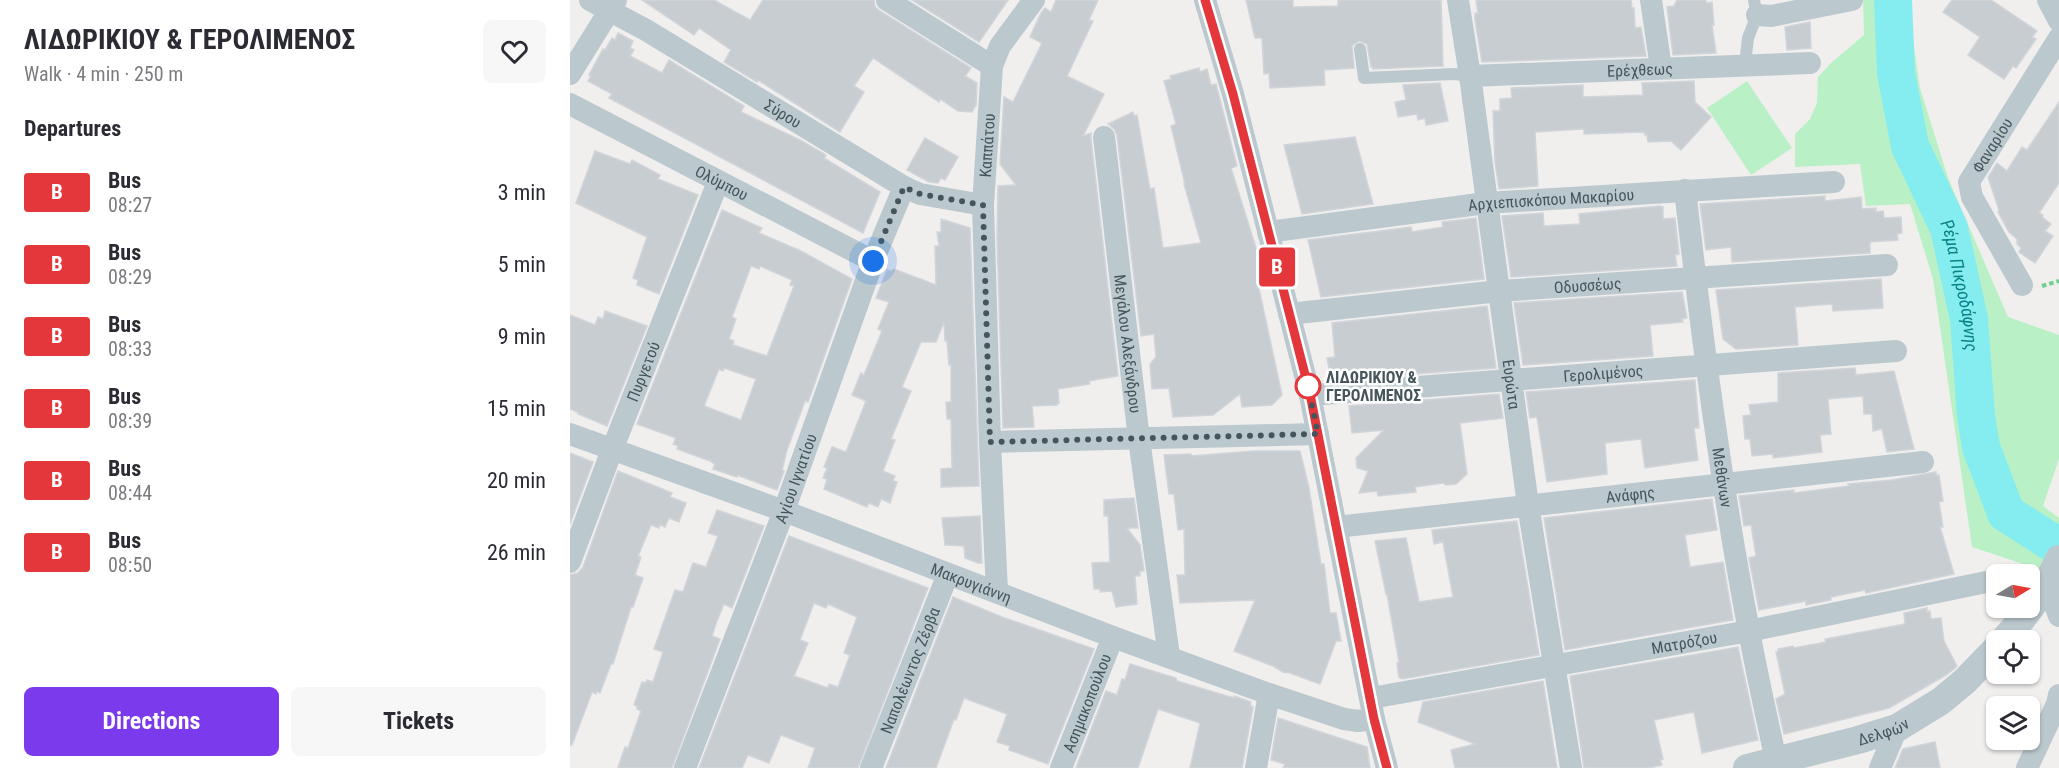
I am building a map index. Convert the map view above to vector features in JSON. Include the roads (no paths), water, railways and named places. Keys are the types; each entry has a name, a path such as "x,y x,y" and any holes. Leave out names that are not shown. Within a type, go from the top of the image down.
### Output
{"street":[{"path":"887,0 992,66"},
{"name":"Καππάτου","path":"997,592 983,205 992,66 1000,46 1034,0"},
{"path":"1205,0 1233,94 1310,394 1372,709 1387,768"},
{"name":"Ευρώτα","path":"1458,0 1528,505 1571,768"},
{"path":"1651,0 1661,68"},
{"path":"1756,7 1771,16 1852,0"},
{"path":"2048,0 2059,21"},
{"path":"570,74 605,3"},
{"name":"Σύρου","path":"605,3 904,187 920,194 983,205"},
{"name":"Φαναρίου","path":"2022,285 1972,197 1969,182 2059,38"},
{"name":"Ερέχθεως","path":"1470,76 1810,63"},
{"name":"Ολύμπου","path":"570,104 873,261"},
{"name":"Μεγάλου Αλεξάνδρου","path":"1104,137 1140,439 1169,656"},
{"name":"Πυργετού","path":"570,562 718,182"},
{"name":"Αρχιεπισκόπου Μακαρίου","path":"1268,232 1486,203 1834,182"},
{"name":"Αγίου Ιγνατίου","path":"685,768 784,511 873,261 904,187"},
{"name":"Μεθάνων","path":"1685,190 1706,364 1724,483 1749,631 1776,761"},
{"name":"Οδυσσέως","path":"1289,314 1499,291 1887,265"},
{"name":"Γερολιμένος","path":"1310,394 1896,351"},
{"name":"Μακρυγιάννη","path":"570,434 784,511 1269,694 1344,719 1358,721 1372,709"},
{"path":"990,442 1318,434"},
{"name":"Ανάφης","path":"1336,527 1923,462"},
{"path":"2047,573 2059,616"},
{"path":"2012,630 2031,608 2047,573"},
{"name":"Ναπολέωντος Ζέρβα","path":"871,768 948,574"},
{"name":"Ματρόζου","path":"1372,709 1553,666 1749,631 1986,582"},
{"name":"Ασημακοπούλου","path":"1061,768 1113,637"},
{"name":"Δελφών","path":"1747,768 1868,738 1897,728 1941,701 1986,659"},
{"path":"1256,768 1269,694"},
{"path":"2027,768 2059,695"},
{"path":"1880,768 1897,728"}],"lane":[{"path":"1745,64 1748,38 1756,7"},
{"path":"1360,48 1364,78 1454,74 1470,76"}],"waterway":[{"name":"Ρέμα Πικροδάφνης","path":"1893,0 1896,73 1910,146 1949,228 1969,319 1976,416 1981,447 2006,513 2059,547"}],"place":[{"name":"ΛΙΔΩΡΙΚΙΟΥ & ΓΕΡΟΛΙΜΕΝΟΣ","path":"1308,386"}]}
